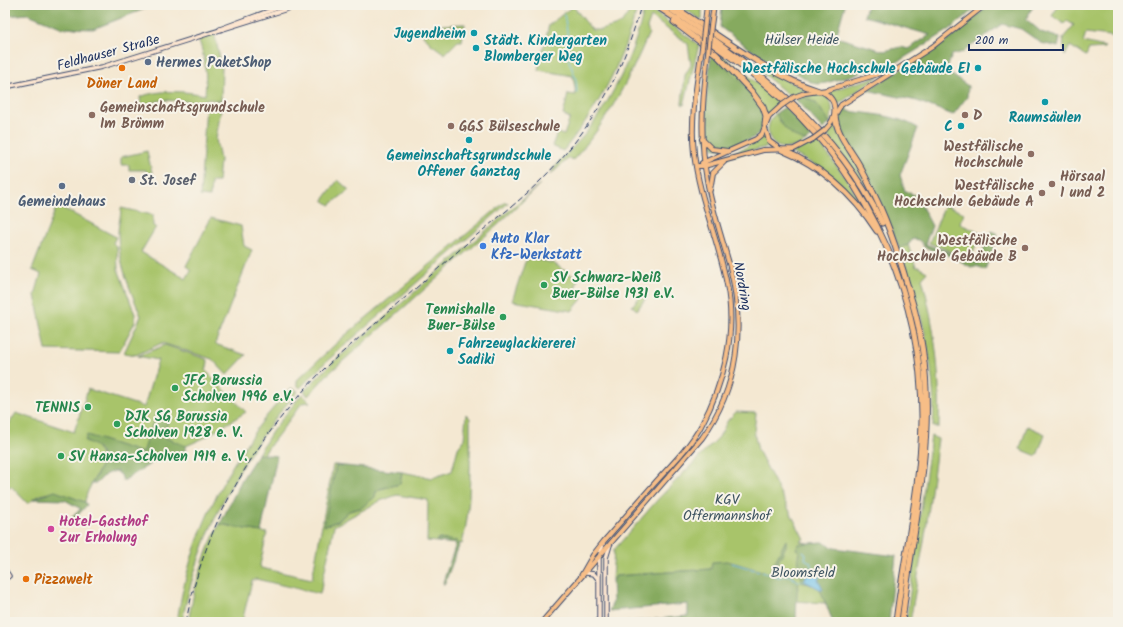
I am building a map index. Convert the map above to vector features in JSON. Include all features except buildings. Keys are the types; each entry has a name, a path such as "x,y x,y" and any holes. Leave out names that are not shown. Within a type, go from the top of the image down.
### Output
{"highway":[{"path":"650,5 694,36 732,71 763,107 766,116 766,125"},
{"path":"655,5 710,42 735,61 782,100 809,127 830,151 854,185 867,206 887,247 907,302 914,330 920,370 922,414 918,478 896,622"},
{"path":"664,5 713,38 763,76 813,123 837,152 858,182 878,214 895,250"},
{"path":"671,5 775,71 802,86 819,91"},
{"path":"835,115 837,128 859,164 880,209 912,300 919,330 927,396 926,440 923,478 902,622"},
{"path":"782,150 825,173 843,188 857,203 887,247"}],"main road":[{"name":"Nordring","path":"581,577 593,555 604,541 694,438 712,402 723,374 730,339 730,299 696,166 693,121 707,5"},
{"name":"Nordring","path":"581,577 599,558 602,551 618,535 702,438 717,416 733,375 738,337 737,302 731,272 710,197 704,164 702,139 702,101 714,5"},
{"path":"696,166 727,160 763,150 782,150 798,147 813,139 825,130 843,104 898,67 932,47 986,5"},
{"path":"704,164 756,139 762,134 769,117 781,106 794,98 805,93 819,91 898,67"},
{"path":"819,91 828,95 832,100 835,115"},
{"path":"766,125 766,133 769,141 782,150"},
{"path":"702,139 712,149 731,151"},
{"path":"710,197 713,173 718,166 727,160"},
{"path":"542,622 581,577"}],"street":[{"name":"Feldhauser Straße","path":"214,32 227,25 285,5"},
{"name":"Feldhauser Straße","path":"5,88 102,68 300,5"},
{"path":"604,541 602,551 606,558"},
{"path":"606,622 606,558 610,544"},
{"path":"593,555 602,551"},
{"path":"599,558 599,622"},
{"path":"5,570 9,576 5,579"},
{"path":"586,573 594,574 598,580"}],"green space":[{"path":"5,5 155,5 93,29 63,28 28,14 5,16"},
{"path":"628,5 638,5 625,46 609,82 589,116 563,151 552,146 557,133 564,135 570,118 563,115 568,94 576,95 573,76 538,70 549,25 573,6 592,30 601,30 621,24 632,8"},
{"path":"645,5 699,45 684,105 682,104 685,75 691,65 688,44 651,17 647,28 649,33 625,84 607,116 573,160 569,158 550,175 557,164 588,130 616,87 630,55"},
{"path":"677,5 702,5 702,20"},
{"name":"Hülser Heide","path":"722,5 845,5 836,37 884,51 901,47 908,49 930,35 864,16 867,5 979,5 949,30 899,61 826,83 817,84 809,81 797,73 764,59 720,27"},
{"path":"989,5 1030,5 1033,7 1026,19 1041,32 1060,38 1058,47 1041,43 1021,29 1002,24 963,52 952,55 946,71 968,86 967,97 953,115 917,101 867,90 950,39"},
{"path":"1059,5 1118,5 1118,37 1086,33 1083,42 1105,47 1089,49 1086,56 1070,46 1065,56 1063,38 1074,25 1067,21 1064,24 1052,16"},
{"path":"465,24 462,41 458,41 445,54 431,44 421,33 423,30 441,25"},
{"path":"214,32 222,68 221,101 205,99 202,102 163,100 141,105 140,97 147,94 189,92 205,95 205,66 198,38"},
{"path":"711,47 761,86 780,103 768,116 711,49"},
{"path":"737,52 799,87 807,90 791,97"},
{"path":"711,54 731,71 753,95 761,108 764,120 760,131 749,140 723,149 714,149 705,140 705,109"},
{"path":"879,76 837,105 827,92"},
{"path":"814,93 826,96 829,99 832,107 830,123 817,104 803,96"},
{"path":"803,96 817,104 830,123 823,129 796,100"},
{"path":"846,104 847,111 893,118 918,128 900,175 905,191 922,198 920,203 932,226 925,244 978,263 991,231 998,234 985,270 976,266 971,267 953,257 924,247 919,240 913,239 908,245 899,248 878,198 840,129 838,115 840,110"},
{"path":"206,106 221,109 216,139 220,160 218,182 211,182 210,197 200,196"},
{"path":"785,107 812,136 806,141 801,140 792,134 780,122 776,113"},
{"path":"776,113 788,130 806,141 789,148 782,148 776,145 769,136 768,130 769,124"},
{"path":"834,124 879,209 861,180 826,133"},
{"path":"764,133 767,142 772,147 762,148 707,163 746,147"},
{"path":"817,140 848,181 866,212 850,193 832,177 812,163 790,152"},
{"path":"147,151 152,173 147,174 146,170 129,170 129,165 121,165 121,157"},
{"path":"338,180 349,190 330,205 323,200"},
{"path":"540,184 500,223 326,376 308,396 304,391 330,365"},
{"path":"505,202 508,203 327,361 300,388 297,385 297,380 342,338"},
{"path":"57,205 116,237 113,243 117,247 118,269 135,314 135,322 119,352 46,350 35,295 41,274 32,270"},
{"path":"945,205 964,213 960,224 981,233 970,259 929,243"},
{"path":"121,208 153,215 153,226 156,227 141,252 186,279 191,270 186,266 211,218 241,226 244,246 252,250 215,344 246,355 227,375 212,359 162,343 136,355 124,353 141,316 129,286 120,255 118,227"},
{"path":"908,245 916,267 927,272 922,278 934,333 938,370 939,427 933,427 934,404 932,381 930,359 925,336 914,291 899,248"},
{"path":"530,258 553,263 578,279 574,293 582,299 572,311 512,301 525,262"},
{"path":"644,292 648,295 637,310 632,306"},
{"path":"165,345 206,359 208,362 206,371 246,412 204,438 186,446 162,437 143,453 95,445 102,462 99,471 88,491 85,502 55,493 48,493 35,498 28,504 11,486 5,489 5,430 16,413 74,432 88,389 144,407 158,360 138,356"},
{"path":"291,388 298,391 257,443 224,499 199,558 189,590 182,622 177,622 188,570 196,544 217,495 229,472 258,427"},
{"path":"302,394 310,402 302,403 263,455 258,454 273,430"},
{"name":"KGV Offermannshof","path":"736,412 756,413 754,433 758,450 804,539 800,541 814,545 825,603 795,601 741,565 727,561 711,569 616,576 615,580 612,579 614,550 659,498 719,437 728,420"},
{"path":"156,413 169,418 163,437 186,446 186,450 158,459 123,481 121,475 116,471 106,474 97,483 92,483 99,470 102,459 101,453 98,449 85,441 87,435 143,453"},
{"path":"466,414 470,418 470,482 467,515 462,544 440,539 437,539 437,542 427,541 428,500 397,495 380,501 334,526 320,594 256,579 252,581 242,622 188,622 193,597 204,559 220,524 267,533 260,565 261,568 312,579 333,465 336,465 325,525 338,521 349,511 361,508 380,489 400,484 402,472 432,478 452,471 458,448 464,440"},
{"path":"1027,426 1045,434 1037,456 1020,449"},
{"path":"931,436 938,439 926,529 910,622 906,622"},
{"path":"258,454 277,456 261,532 220,524 242,479"},
{"path":"336,465 402,472 400,484 380,489 376,492 375,497 361,508 349,511 338,521 324,526"},
{"path":"55,491 85,502 87,505 74,519 71,517 81,509 65,500 33,499"},
{"path":"437,539 457,541 459,546 444,585 443,582 456,544 437,542"},
{"path":"786,540 786,546 774,570 791,574 799,583 797,592 796,622 627,622 688,616 688,604 609,611 613,602 612,579 615,579 615,576 711,569 712,562 727,561 769,573"},
{"name":"Bloomsfeld","path":"822,542 834,548 896,556 889,622 833,622 819,587 801,582 798,557 799,551 796,549 798,544"}],"water":[{"path":"809,568 819,573 820,576 818,579 823,589 804,581"}],"waterway":[{"path":"562,5 563,9"},
{"path":"564,14 569,42 567,55 576,80 577,93"},
{"path":"803,551 806,554 805,559 810,562 814,571"},
{"path":"732,563 779,577 788,575 798,581 804,581"},
{"path":"771,574 776,572 779,577"}],"railway":[{"path":"186,622 206,549 221,515 257,450 279,420 303,391 329,364 466,244 524,196 560,160 591,120 604,99 625,54 641,5"}],"place":[{"name":"Jugendheim","path":"474,33"},
{"name":"Städt. Kindergarten Blomberger Weg","path":"476,48"},
{"name":"Hermes PaketShop","path":"148,62"},
{"name":"Döner Land","path":"122,68"},
{"name":"Westfälische Hochschule Gebäude E1","path":"978,68"},
{"name":"Raumsäulen","path":"1045,102"},
{"name":"Gemeinschaftsgrundschule Im Brömm","path":"92,115"},
{"name":"D","path":"965,115"},
{"name":"GGS Bülseschule","path":"451,126"},
{"name":"C","path":"961,126"},
{"name":"Gemeinschaftsgrundschule Offener Ganztag","path":"469,140"},
{"name":"Westfälische Hochschule","path":"1031,154"},
{"name":"St. Josef","path":"132,180"},
{"name":"Hörsaal 1 und 2","path":"1052,184"},
{"name":"Gemeindehaus","path":"62,186"},
{"name":"Westfälische Hochschule Gebäude A","path":"1042,193"},
{"name":"Auto Klar Kfz-Werkstatt","path":"483,246"},
{"name":"Westfälische Hochschule Gebäude B","path":"1025,248"},
{"name":"SV Schwarz-Weiß Buer-Bülse 1931 e.V.","path":"544,285"},
{"name":"Tennishalle Buer-Bülse","path":"503,317"},
{"name":"Fahrzeuglackiererei Sadiki","path":"450,351"},
{"name":"JFC Borussia Scholven 1996 e.V.","path":"175,388"},
{"name":"TENNIS","path":"88,407"},
{"name":"DJK SG Borussia Scholven 1928 e. V.","path":"117,424"},
{"name":"SV Hansa-Scholven 1919 e. V.","path":"61,456"},
{"name":"Hotel-Gasthof Zur Erholung","path":"51,529"},
{"name":"Pizzawelt","path":"26,579"}]}
